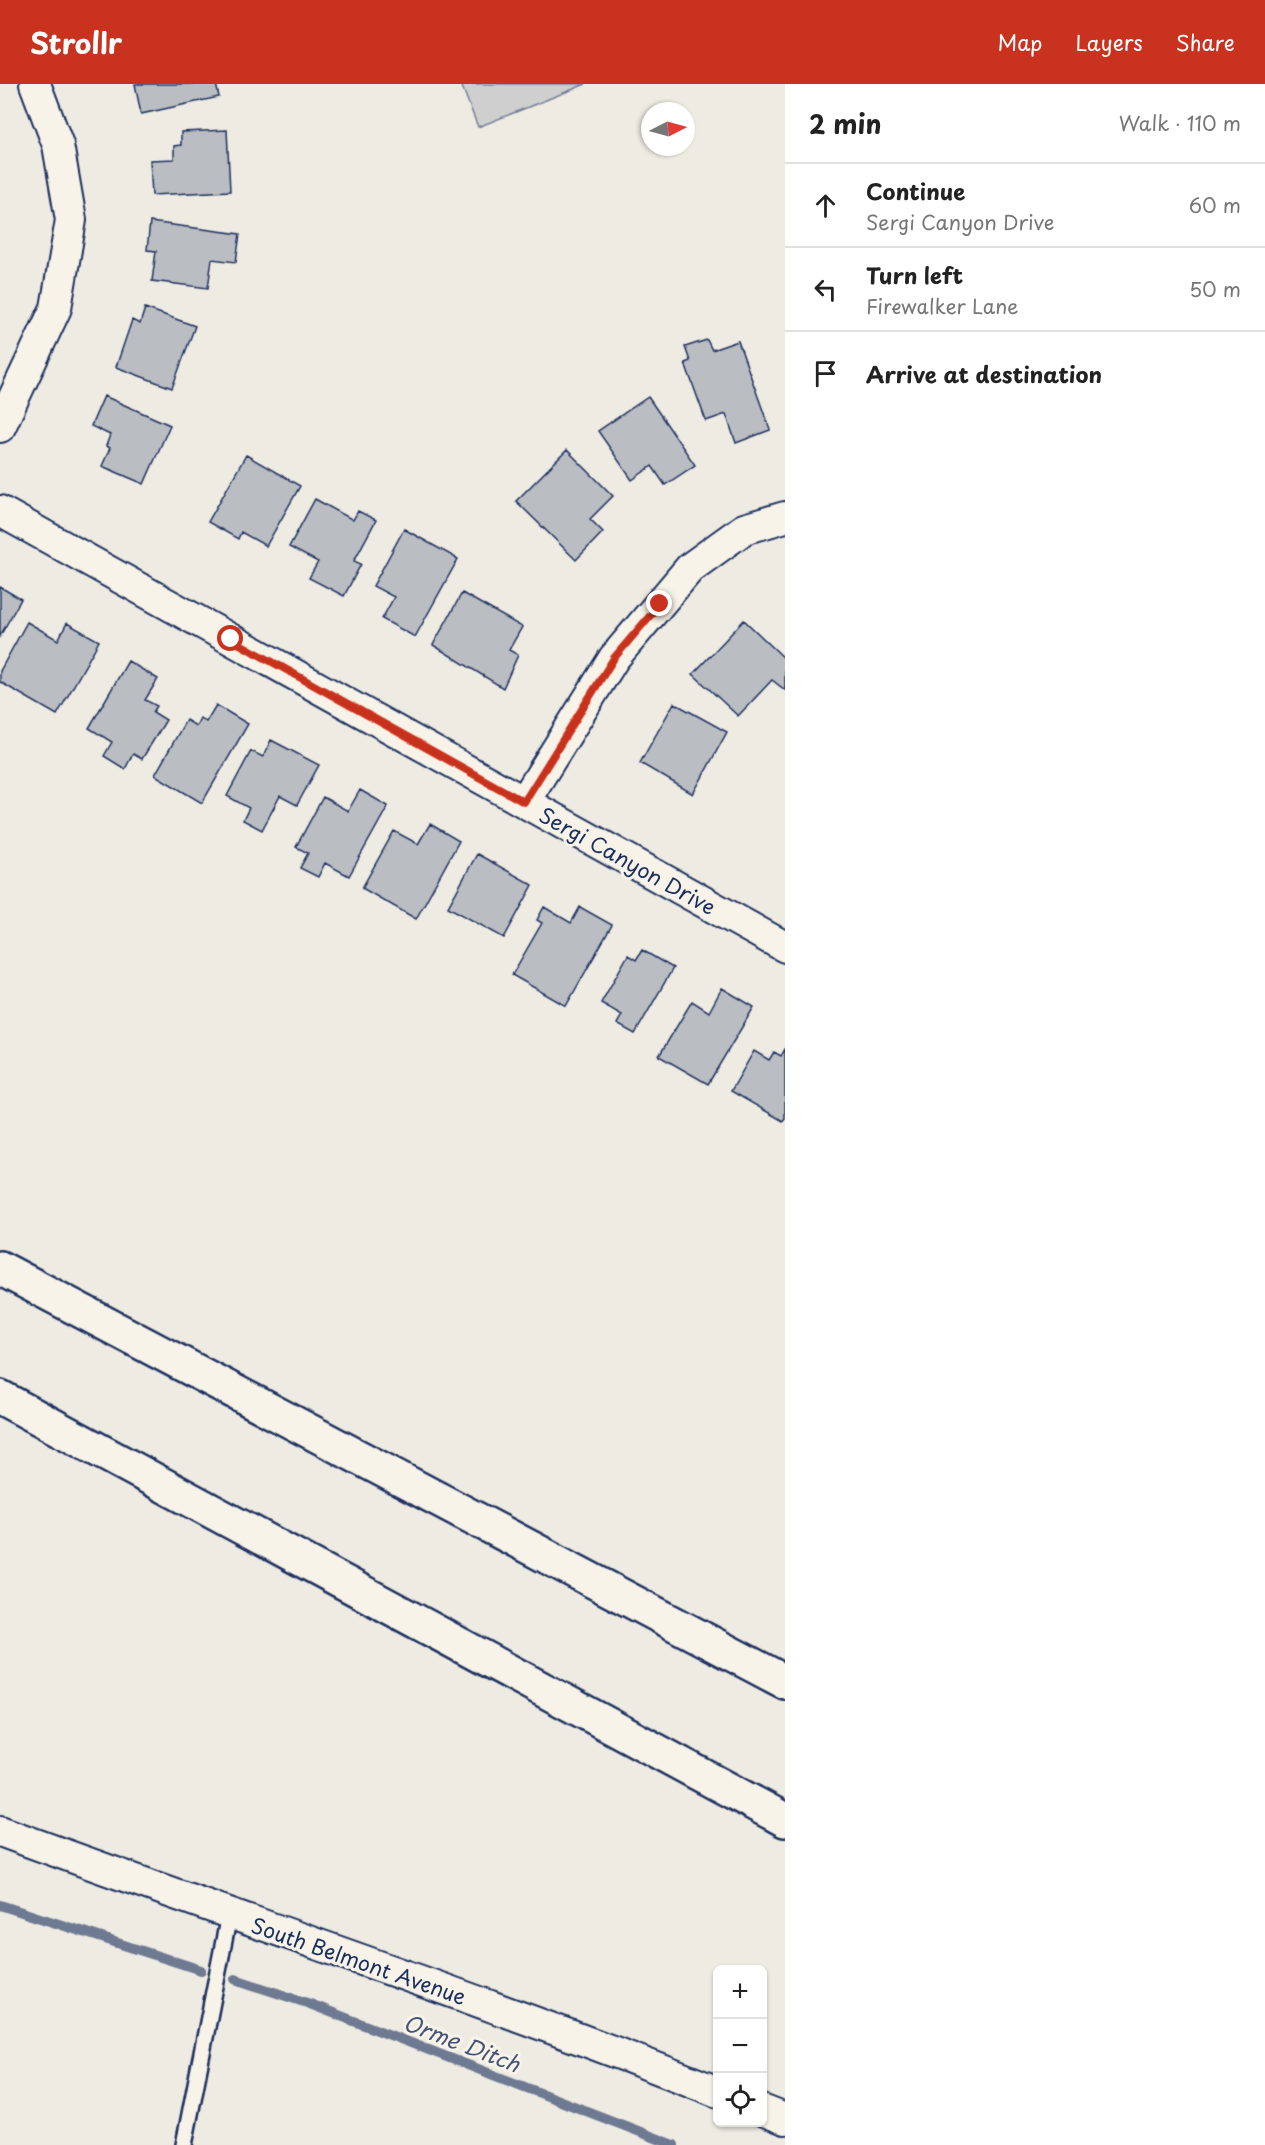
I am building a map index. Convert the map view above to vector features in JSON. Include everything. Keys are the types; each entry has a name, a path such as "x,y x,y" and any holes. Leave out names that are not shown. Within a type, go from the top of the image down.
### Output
{"highway":[{"path":"0,1268 785,1682"},
{"path":"0,1397 785,1820"}],"street":[{"path":"0,427 56,308 71,220 58,145 34,84"},
{"name":"Sergi Canyon Drive","path":"0,511 785,947"},
{"path":"524,802 614,658 690,568 744,529 785,517"},
{"name":"South Belmont Avenue","path":"0,1831 229,1915 566,2031 713,2090"},
{"path":"767,2112 785,2119"}],"lane":[{"path":"184,2145 229,1915"}],"shaded area":[{"path":"461,84 586,84 478,127"}],"building":[{"path":"135,84 216,84 219,97 141,114"},
{"path":"227,130 230,191 152,195 150,160 174,159 174,146 181,145 181,132"},
{"path":"150,222 240,234 236,262 212,259 208,288 152,281 156,251 147,250"},
{"path":"145,308 195,326 172,388 116,367 132,320 140,324"},
{"path":"707,340 712,350 738,341 770,430 736,443 726,414 706,421 685,363 690,361 685,347"},
{"path":"104,396 170,425 144,484 102,466 110,448 106,446 110,435 91,426"},
{"path":"648,397 695,465 665,485 652,466 632,480 598,431"},
{"path":"567,450 613,496 590,519 603,532 576,560 516,501"},
{"path":"246,455 300,486 266,546 241,532 238,539 208,522"},
{"path":"315,499 353,520 358,511 376,520 354,561 361,564 344,596 309,578 318,562 289,547"},
{"path":"404,529 458,559 415,637 382,619 394,597 373,586"},
{"path":"0,587 21,599 0,636"},
{"path":"462,593 522,627 509,650 518,655 503,688 433,645"},
{"path":"744,620 785,659 785,690 772,680 738,716 693,674"},
{"path":"27,622 58,640 67,623 99,641 57,715 0,682 0,671"},
{"path":"128,661 158,679 145,700 157,706 153,712 166,720 142,759 133,754 125,769 104,756 112,742 89,728"},
{"path":"674,703 727,732 693,794 640,763"},
{"path":"216,705 248,724 202,803 155,775 186,720 196,726 200,718 206,722"},
{"path":"271,740 319,765 297,805 280,796 262,830 243,820 249,808 227,796 251,751 263,757"},
{"path":"360,790 388,806 349,876 325,863 318,877 300,868 308,853 296,847 323,797 348,811"},
{"path":"430,824 459,841 416,919 362,888 394,831 418,844"},
{"path":"477,854 533,885 504,938 448,907"},
{"path":"544,907 571,923 580,907 612,925 566,1006 512,975 542,923 537,920"},
{"path":"642,950 673,968 635,1034 617,1024 622,1015 601,1003 628,955 636,960"},
{"path":"722,988 754,1007 708,1084 659,1056 692,1001 709,1012"},
{"path":"785,1049 785,1118 783,1121 731,1091 754,1051 769,1060 774,1052 781,1056"}],"waterway":[{"name":"Orme Ditch","path":"0,1905 201,1970"},
{"name":"Orme Ditch","path":"235,1979 310,2004 674,2145"}],"route":[{"path":"231,639 524,802 614,658 660,604"}]}
